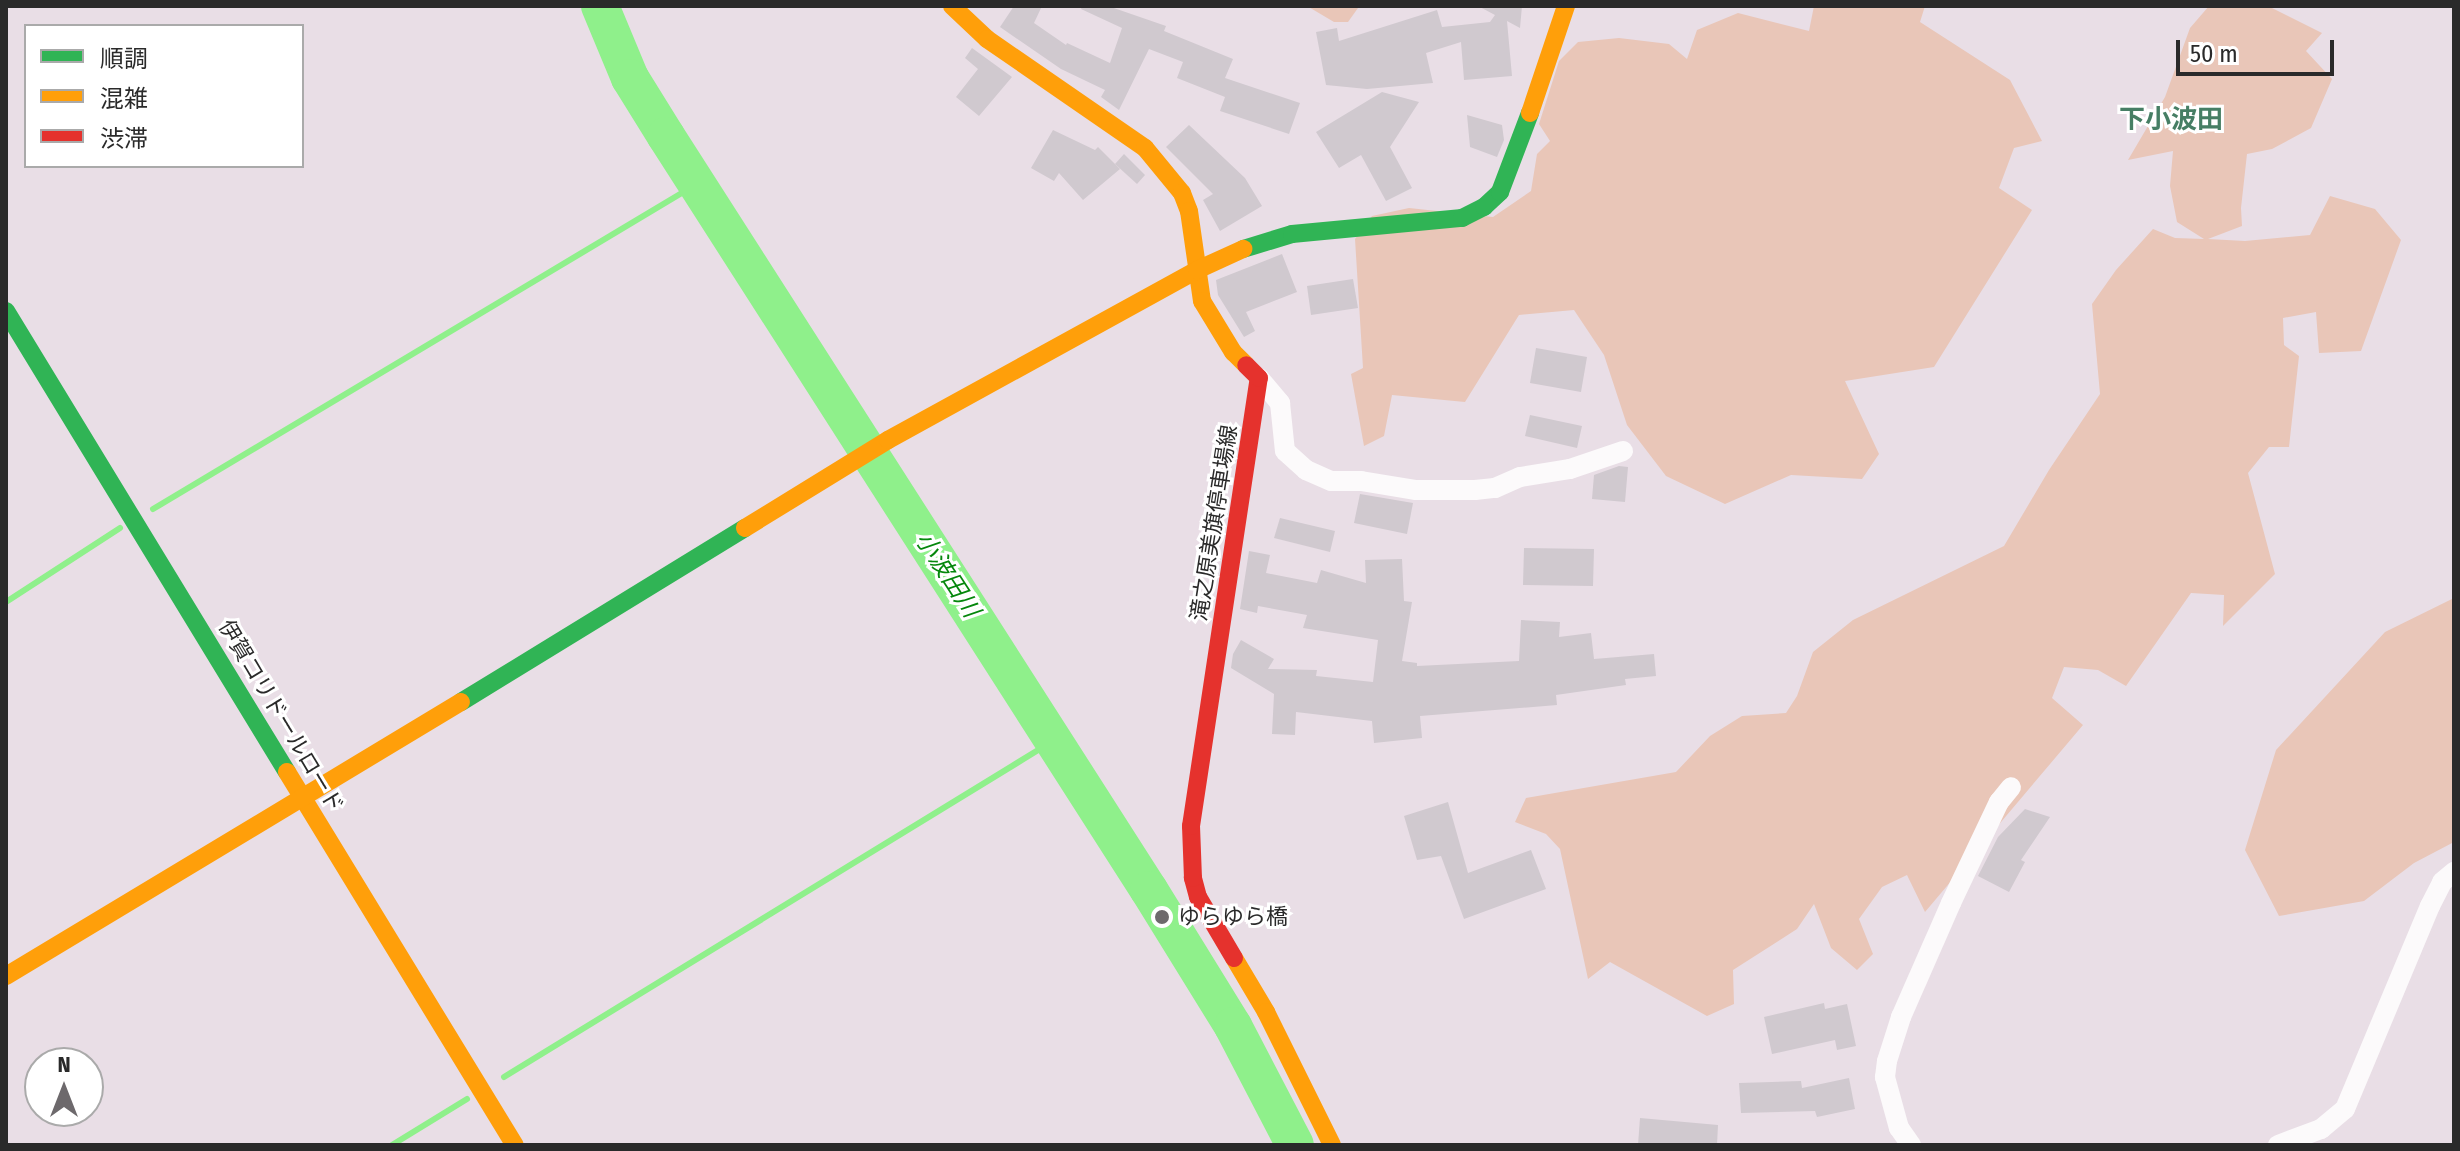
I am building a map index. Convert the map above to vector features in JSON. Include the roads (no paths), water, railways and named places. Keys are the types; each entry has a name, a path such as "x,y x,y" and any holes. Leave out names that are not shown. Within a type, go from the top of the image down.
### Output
{"street":[{"path":"952,6 987,39 1145,148 1182,193 1189,211 1202,301 1215,326 1280,403 1285,451 1306,470 1331,481 1361,481 1416,490 1495,488 1520,477 1570,469 1623,451"},
{"path":"6,976 304,799 888,440 1197,270 1258,242 1292,234 1462,218 1484,207 1500,192 1514,162 1566,6"},
{"name":"伊賀コリドールロード","path":"6,311 515,1145"},
{"name":"滝之原美旗停車場線","path":"1259,378 1198,765 1191,826 1193,878 1198,897 1266,1012 1332,1145"},
{"path":"1911,1145 1899,1128 1885,1077 1887,1061 1901,1017 1951,903 1999,802 2011,787"},
{"path":"2278,1145 2321,1129 2345,1109 2430,906 2442,882 2454,872"}],"waterway":[{"name":"小波田川","path":"600,6 630,78 1149,890 1233,1026 1295,1145"},
{"path":"153,509 697,184"},
{"path":"6,602 120,528"},
{"path":"504,1077 1053,741"},
{"path":"392,1145 467,1099"}],"place":[{"name":"ゆらゆら橋","path":"1162,917"}],"district":[{"name":"下小波田","path":"2171,120"}]}
